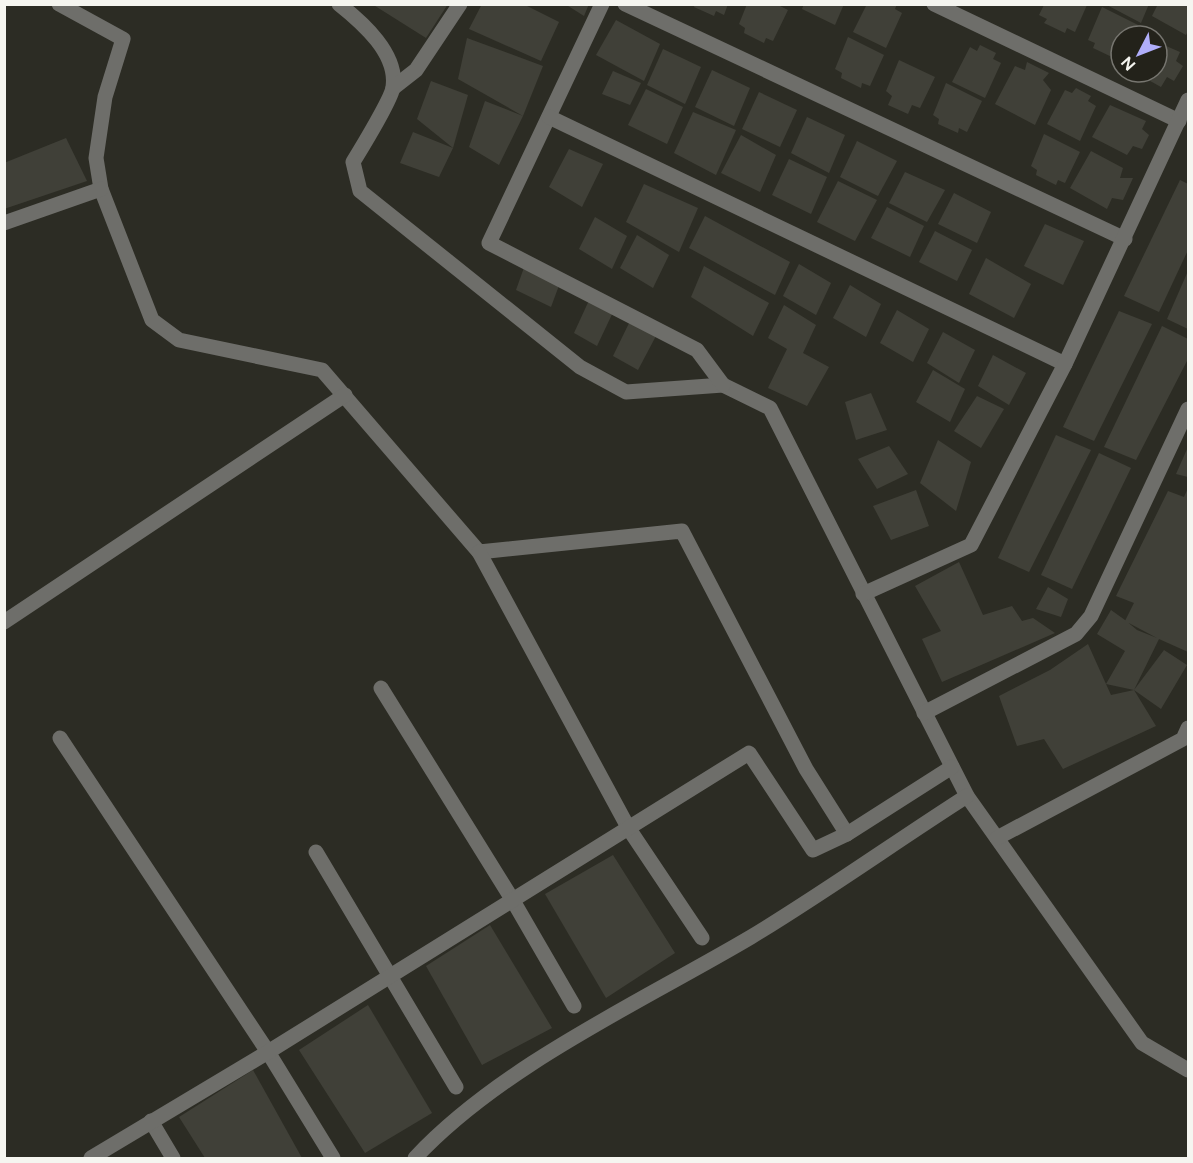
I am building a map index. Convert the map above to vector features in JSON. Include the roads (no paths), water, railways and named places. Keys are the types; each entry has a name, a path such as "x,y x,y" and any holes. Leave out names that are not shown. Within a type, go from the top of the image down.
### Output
{"street":[{"path":"59,4 123,39 105,97 96,158 101,189 152,320 179,340 322,370 345,395 479,552 629,829 702,938"},
{"path":"339,4 351,13 389,56 393,88"},
{"path":"460,4 416,70 393,88 353,162 360,191 580,367 626,392 723,385"},
{"path":"602,4 489,243 697,350 723,385 770,408 967,795 1142,1044 1188,1070"},
{"path":"625,4 1125,239"},
{"path":"934,4 1179,121"},
{"path":"863,594 970,545 1065,364 1188,100"},
{"path":"549,117 1065,364"},
{"path":"4,223 101,189"},
{"path":"4,622 345,395"},
{"path":"924,713 1076,634 1091,616 1188,410"},
{"path":"479,552 682,531 806,769 847,834"},
{"path":"381,688 512,899 574,1006"},
{"path":"997,838 1183,739 1188,728"},
{"path":"60,738 268,1052 333,1158"},
{"path":"91,1158 268,1052 749,753 813,850 847,834 952,767"},
{"path":"415,1158 430,1143 517,1073 751,937 967,795"},
{"path":"316,852 456,1088"},
{"path":"151,1121 173,1158"}]}
